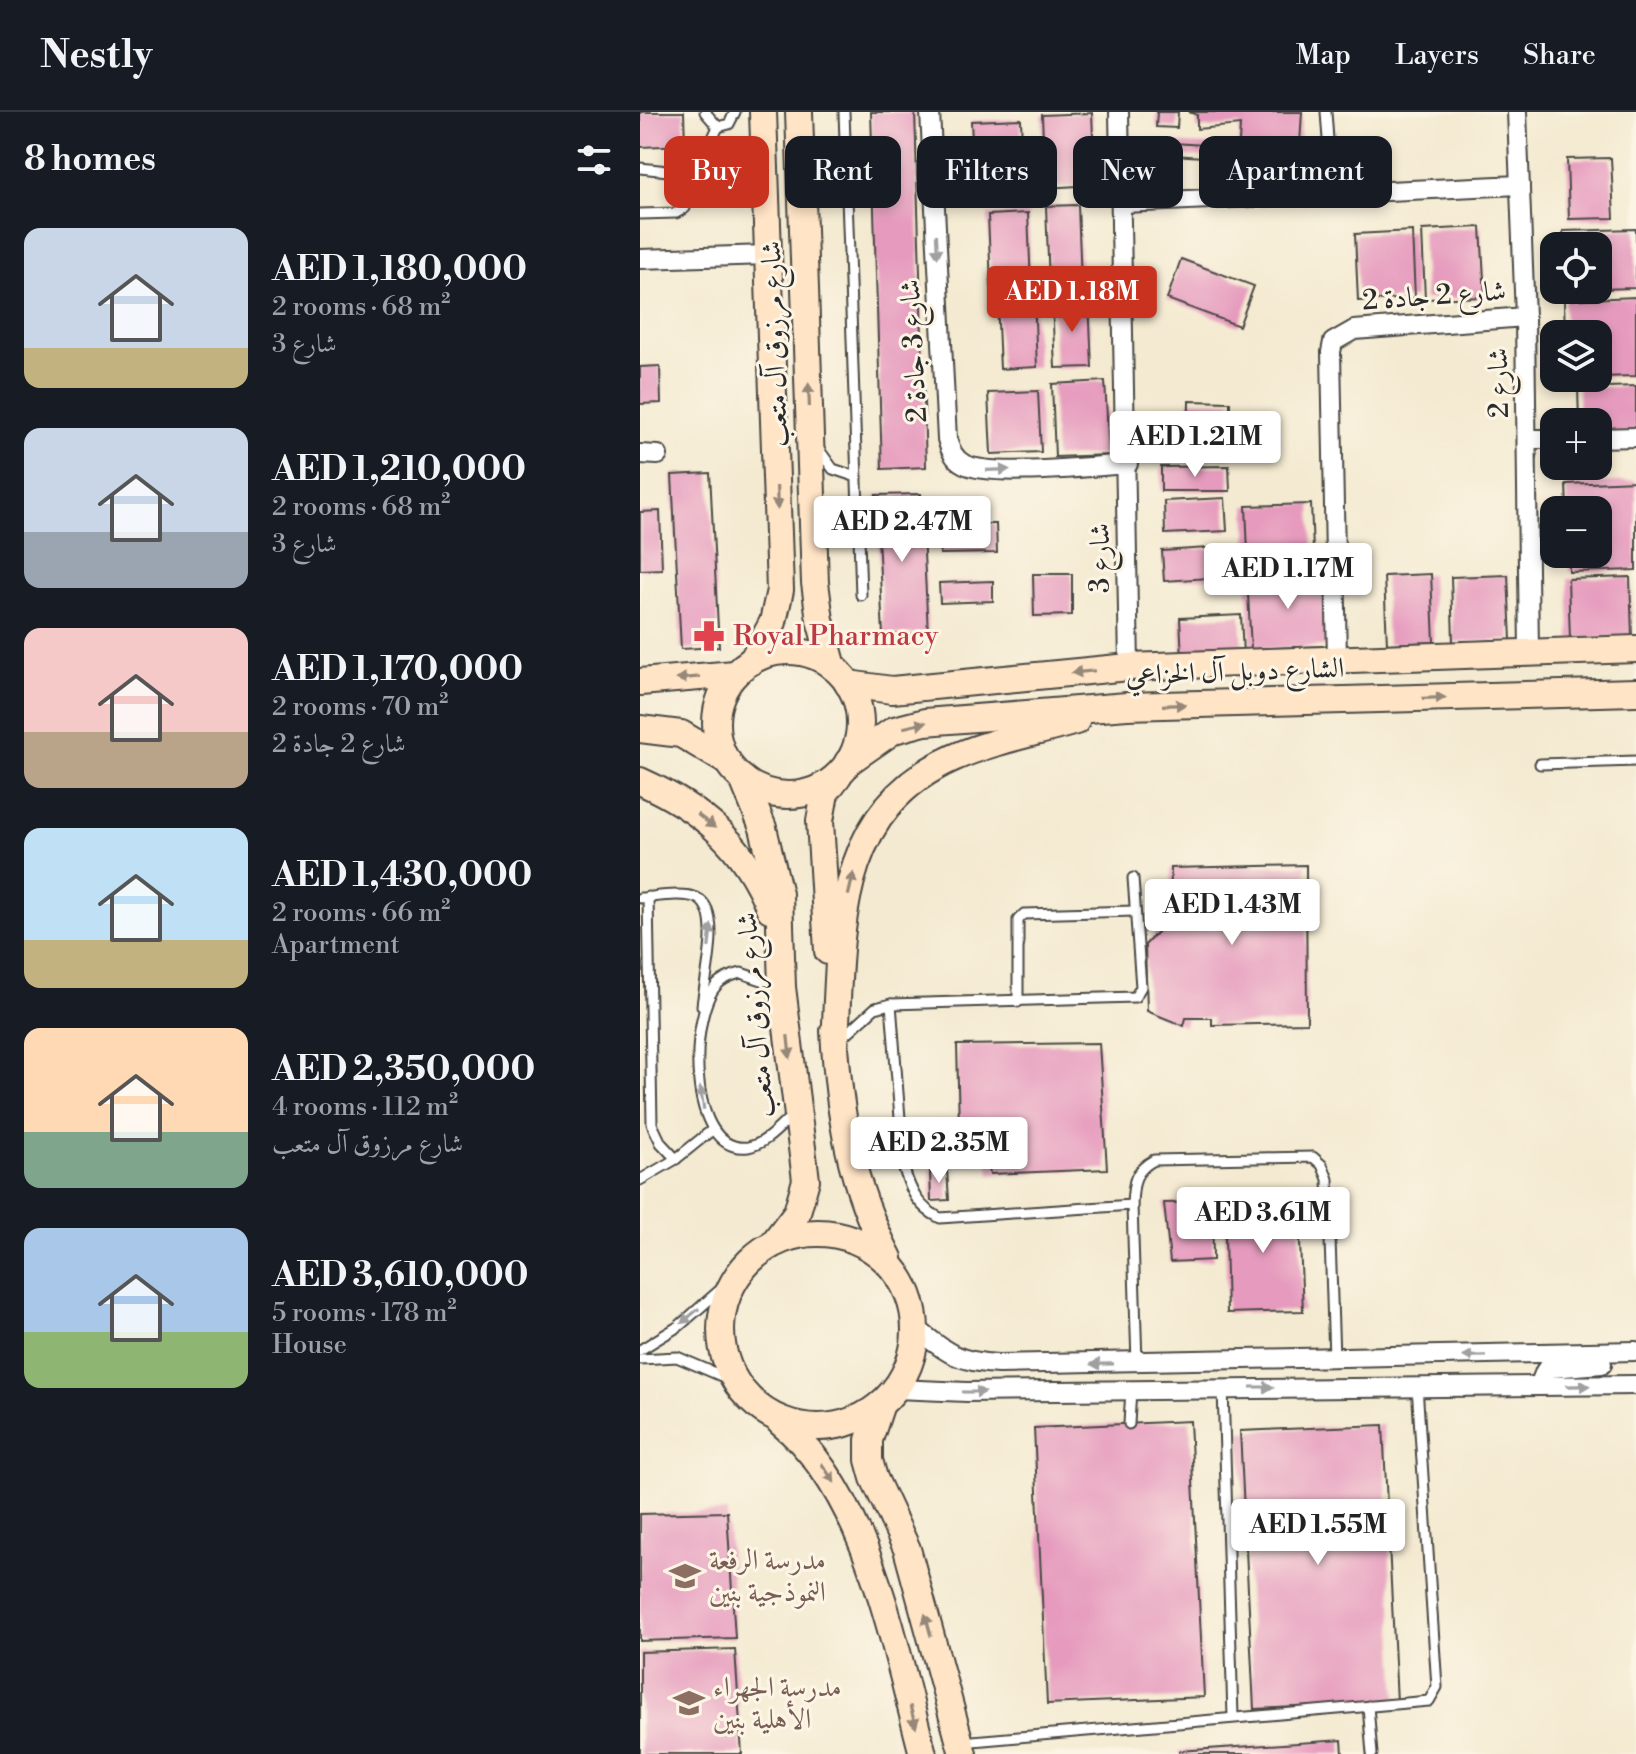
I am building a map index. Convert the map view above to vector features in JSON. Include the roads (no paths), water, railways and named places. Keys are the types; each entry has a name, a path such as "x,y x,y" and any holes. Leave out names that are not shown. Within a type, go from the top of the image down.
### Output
{"main road":[{"name":"شارع مرزوق آل متعب","path":"743,667 773,622 780,590 763,112"},
{"name":"شارع مرزوق آل متعب","path":"799,112 816,602 840,675"},
{"name":"الشارع دوبل آل الخزاعي","path":"840,675 892,690 1129,667 1636,649"},
{"path":"640,682 743,667 767,654 793,652 818,658 840,675 859,715 856,747 825,793 820,821 835,1045 851,1167 868,1217 911,1299 916,1328 911,1360 871,1431 869,1460 907,1549 961,1748"},
{"path":"735,771 719,745 718,707 743,667"},
{"name":"الشارع دوبل آل الخزاعي","path":"843,769 894,730 925,722 1127,706 1636,692"},
{"path":"835,1045 841,940 850,886 872,823 917,778 954,757 1127,706"},
{"path":"640,729 681,734 761,790 781,795 811,791 843,769"},
{"name":"شارع مرزوق آل متعب","path":"735,771 771,855 779,894 782,987 795,1113 806,1180 797,1212 775,1241"},
{"path":"640,781 700,816 740,850 756,874 782,953"},
{"path":"897,1272 872,1248 841,1234 807,1232 775,1241 753,1256 736,1276 725,1299 720,1325 726,1362 744,1394 800,1438 820,1462 843,1499 869,1566 923,1754"},
{"path":"774,1417 808,1427 843,1425 889,1397"}],"street":[{"name":"شارع 3 جادة 2","path":"930,112 947,439 951,451 957,460 981,470 1128,464"},
{"name":"شارع 3","path":"1119,112 1120,136"},
{"name":"شارع 2","path":"1517,112 1528,439 1529,653"},
{"path":"1183,200 1520,185"},
{"name":"شارع 3","path":"1123,208 1129,667"},
{"path":"640,259 768,255"},
{"name":"شارع 2 جادة 2","path":"1337,660 1333,342 1354,330 1525,317"},
{"path":"1612,438 1636,437"},
{"path":"1528,439 1540,439"},
{"path":"916,1328 948,1355 970,1362 1137,1363 1635,1351"},
{"path":"1539,1386 1545,1371 1551,1368 1624,1363 1635,1351"},
{"path":"889,1397 967,1392 1223,1387 1636,1385"}],"lane":[{"path":"705,112 718,127"},
{"path":"714,136 718,127 729,124 735,112"},
{"path":"844,112 861,595"},
{"path":"1326,112 1328,136"},
{"path":"640,168 664,171"},
{"path":"640,214 684,208"},
{"path":"810,430 833,469 857,477"},
{"path":"1540,764 1636,761"},
{"path":"835,1045 860,1018 875,1008 891,1004 1135,997 1141,987 1133,878"},
{"path":"676,1159 661,1143 652,1124 644,898 689,897 708,909 713,926 701,1013 701,1101 712,1130 725,1142 749,1147 767,1139 795,1113"},
{"path":"1018,1002 1018,920 1024,914 1135,911"},
{"path":"701,1013 717,984 728,976 741,973 782,987"},
{"path":"891,1004 904,1169 912,1193 925,1210 940,1218 1132,1205"},
{"path":"640,1180 676,1159 712,1130"},
{"path":"1137,1363 1133,1179 1142,1167 1154,1160 1313,1157 1322,1165 1328,1179 1334,1359"},
{"path":"640,1350 679,1326 736,1276"},
{"path":"640,1359 656,1355 677,1357 738,1383"},
{"path":"961,1748 1233,1717 1424,1702 1436,1693 1417,1386"},
{"path":"1223,1387 1233,1717"},
{"path":"1129,1424 1131,1389"},
{"path":"1368,1706 1372,1754"}],"place":[{"name":"Royal Pharmacy","path":"709,636"},
{"name":"مدرسة الرفعة النموذجية بنين","path":"685,1576"},
{"name":"مدرسة الجهراء الأهلية بنين","path":"689,1703"}]}
